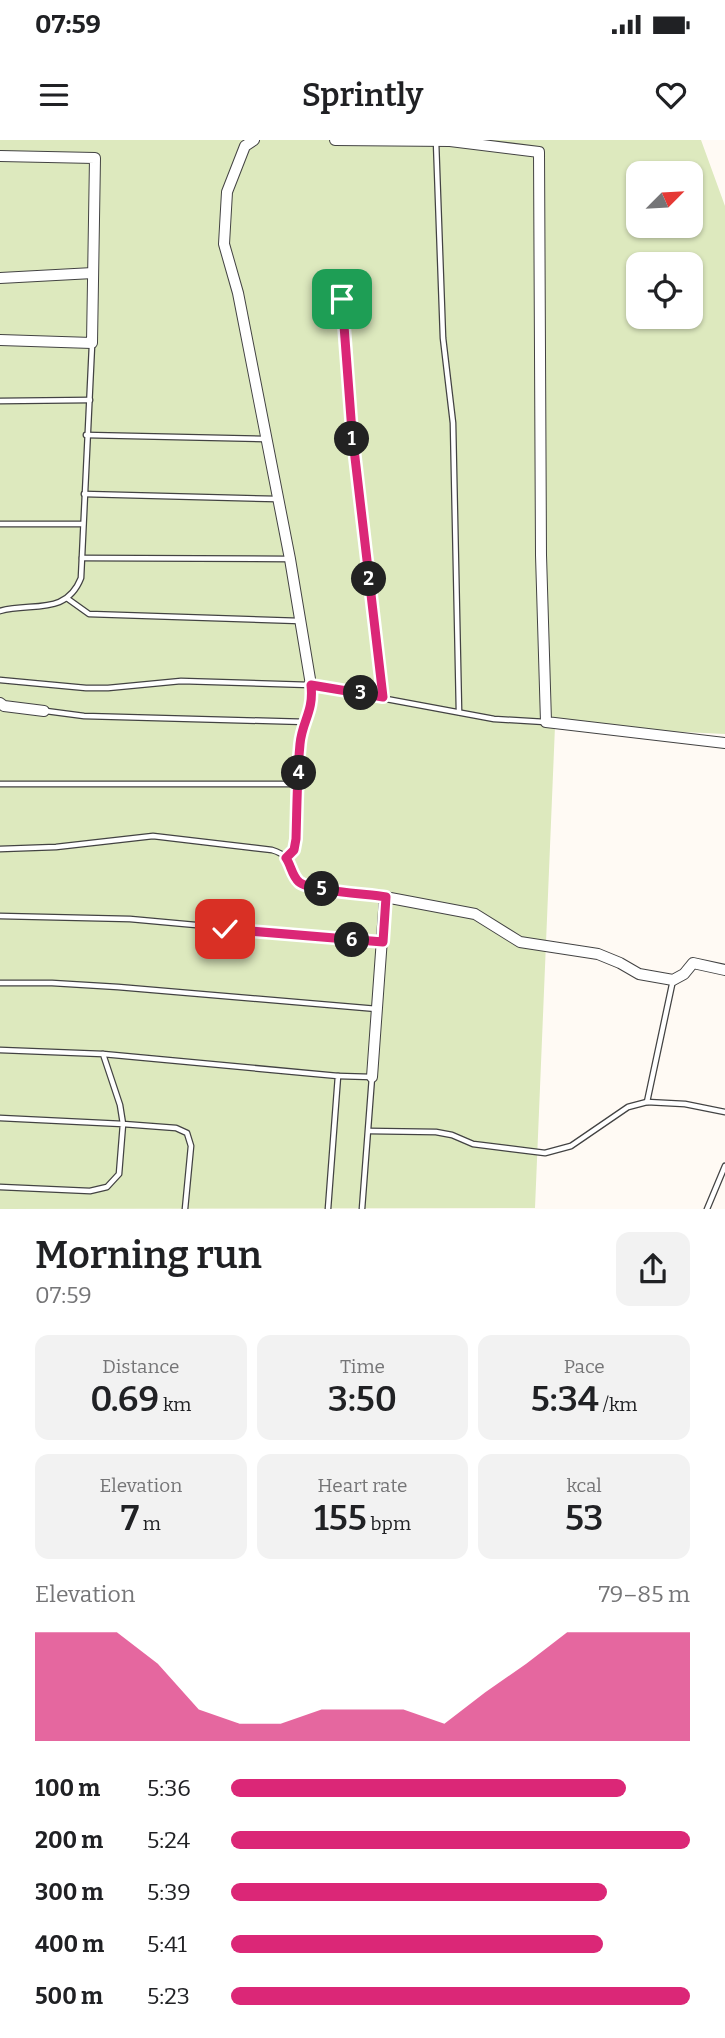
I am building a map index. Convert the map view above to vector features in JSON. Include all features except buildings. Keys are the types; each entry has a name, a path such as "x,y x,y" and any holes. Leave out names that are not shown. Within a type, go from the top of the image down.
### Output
{"street":[{"path":"254,140 245,146 226,192 223,244 238,293 290,559 311,685"},
{"path":"335,140 436,141 539,152 541,555 545,722 725,743"},
{"path":"0,156 95,158 92,343 0,340"},
{"path":"0,278 93,273"},
{"path":"0,703 4,706 44,711"},
{"path":"372,1077 386,897 475,914 520,942 598,954 639,974 673,979 684,974 693,963 725,970"}],"lane":[{"path":"436,141 443,338 453,424 459,712"},
{"path":"342,299 352,432 383,697"},
{"path":"0,611 11,607 51,606 68,599 80,578 92,343"},
{"path":"0,401 90,400"},
{"path":"86,435 265,439"},
{"path":"84,494 278,499"},
{"path":"0,524 83,524"},
{"path":"82,558 290,559"},
{"path":"68,599 89,614 301,621"},
{"path":"0,680 86,688 181,681 311,685 494,719 545,722"},
{"path":"286,858 294,850 296,839 300,741 313,700 311,685"},
{"path":"44,711 84,716 307,722"},
{"path":"0,784 298,783"},
{"path":"0,849 56,847 153,836 272,850 286,858 294,875 304,885 386,897"},
{"path":"0,916 131,919 383,942"},
{"path":"647,1102 673,979"},
{"path":"0,983 118,986 377,1009"},
{"path":"0,1050 103,1054 372,1077 362,1209"},
{"path":"0,1187 90,1191 107,1188 119,1174 123,1124 120,1105 103,1054"},
{"path":"328,1209 338,1076"},
{"path":"369,1132 436,1132 473,1144 545,1153 571,1146 628,1107 647,1102 685,1104 725,1112"},
{"path":"0,1118 176,1128 187,1133 191,1146 185,1209"},
{"path":"707,1209 725,1166"}],"green space":[{"path":"0,140 701,140 725,206 725,734 555,726 535,1208 0,1209"}],"route":[{"path":"225,929 383,942 386,897 304,885 294,875 286,858 294,850 296,839 300,741 311,711 311,685 383,697 352,432 342,299"}]}
